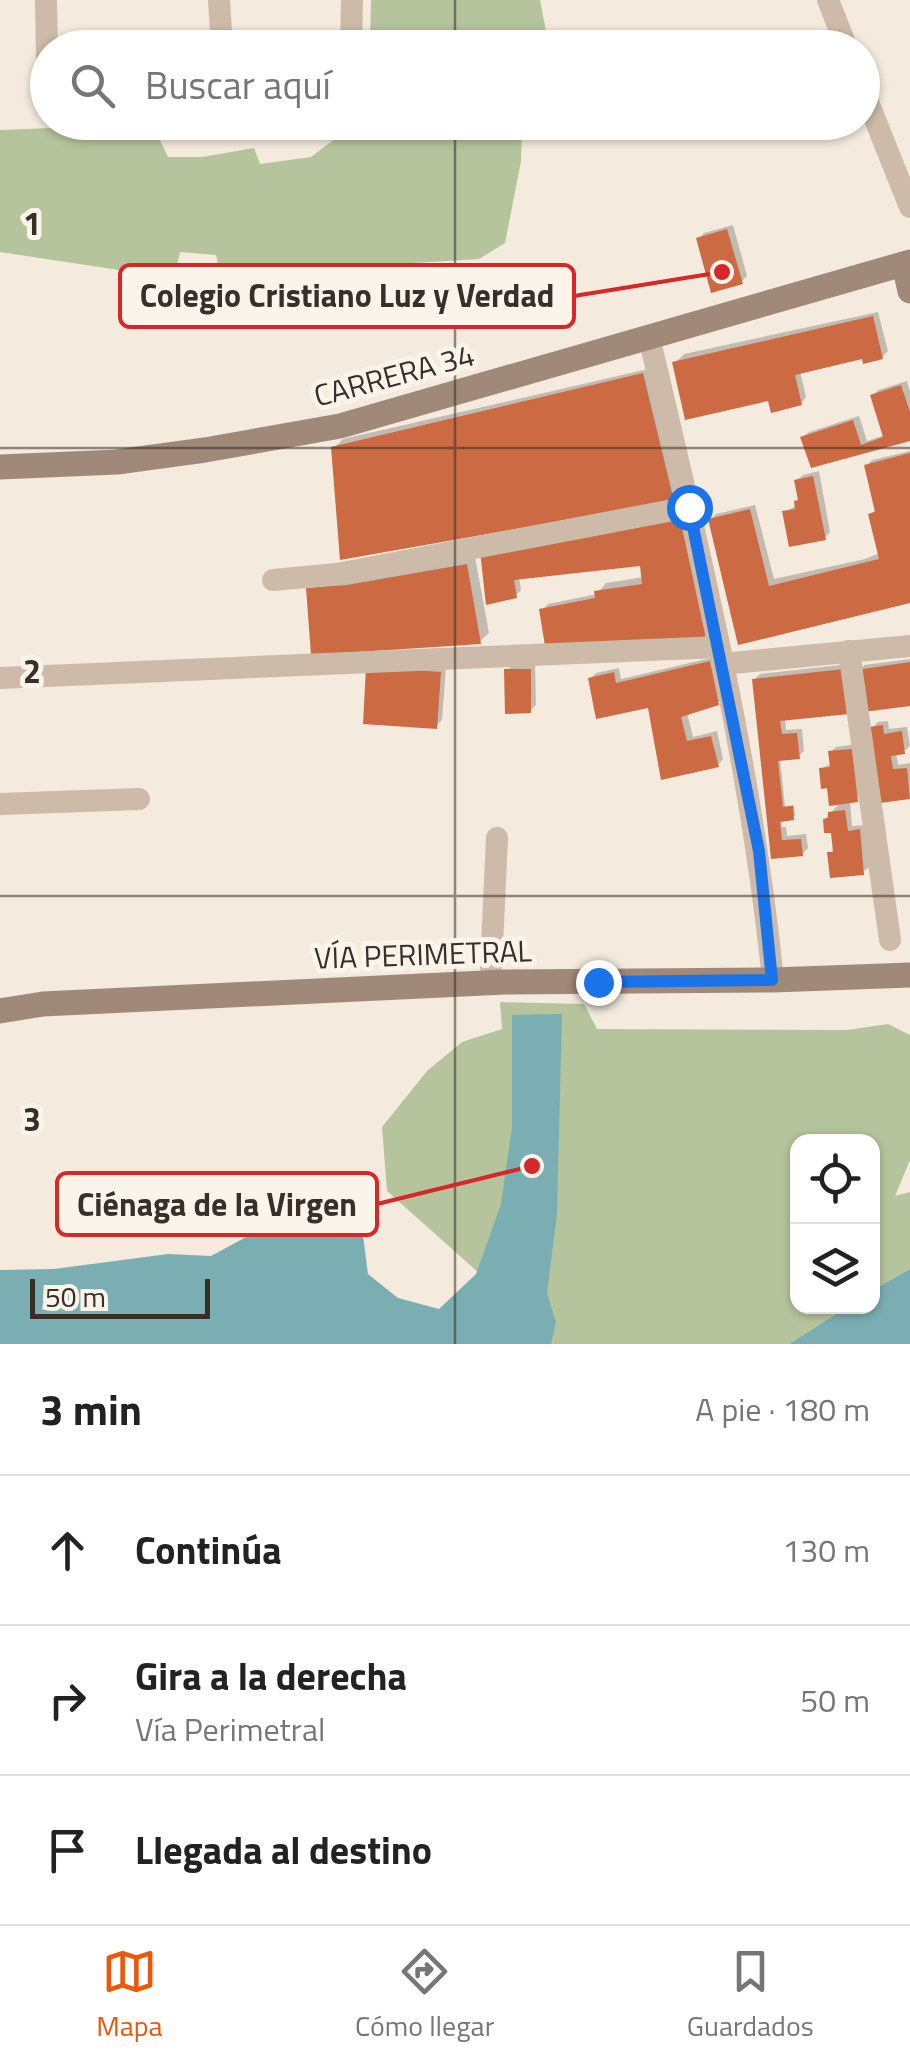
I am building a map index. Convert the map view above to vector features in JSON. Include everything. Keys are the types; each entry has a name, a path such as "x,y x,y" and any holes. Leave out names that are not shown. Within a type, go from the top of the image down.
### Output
{"street":[{"path":"46,0 47,30"},
{"path":"218,0 220,30"},
{"path":"352,0 352,30"},
{"path":"828,0 840,30"},
{"path":"880,132 910,207"},
{"path":"907,263 910,291"},
{"name":"CARRERA 34","path":"0,467 117,462 340,426 907,263"},
{"path":"649,337 721,655 759,851 772,980"},
{"path":"273,580 336,574 689,507"},
{"path":"0,678 910,646"},
{"path":"849,651 890,940"},
{"path":"0,804 140,800"},
{"path":"497,838 498,975"},
{"name":"VÍA PERIMETRAL","path":"0,1010 498,975 598,982 910,974"}],"green space":[{"path":"371,0 540,0 546,30 370,30"},
{"path":"30,129 30,140 160,140 168,157 202,157 254,148 260,164 311,157 334,140 522,140 505,243 479,259 380,265 344,294 273,303 225,304 216,255 180,252 169,301 133,304 139,273 0,252 0,130"},
{"path":"500,1002 584,1004 597,1029 847,1030 888,1024 910,1035 910,1160 895,1196 910,1192 910,1269 880,1286 880,1134 790,1134 790,1314 836,1314 789,1344 542,1344 489,1282 387,1191 382,1127 427,1071 462,1042 502,1029"}],"water":[{"path":"562,1014 557,1214 547,1293 556,1322 551,1344 0,1344 0,1270 54,1269 168,1254 211,1256 280,1219 309,1226 343,1220 362,1228 368,1274 398,1298 439,1309 476,1274 501,1204 512,1127 512,1015"},
{"path":"910,1269 910,1344 789,1344 836,1314 880,1314 880,1286"}],"building":[{"path":"727,229 743,284 711,293 696,238"},
{"path":"873,316 883,359 863,364 862,359 795,375 802,405 771,413 768,401 685,420 672,362"},
{"path":"643,373 674,501 340,560 331,447"},
{"path":"901,385 910,412 910,441 811,468 800,437 853,420 861,445 883,437 870,395"},
{"path":"910,453 910,603 738,645 708,519 750,509 769,586 879,559 868,514 875,512 864,465"},
{"path":"813,476 826,540 789,547 782,511 795,509 794,501 798,500 794,480"},
{"path":"680,518 706,639 545,646 539,609 595,598 594,591 642,584 640,566 514,580 517,598 486,605 480,551"},
{"path":"467,564 481,644 311,655 306,588 347,585"},
{"path":"710,661 719,705 681,717 687,741 711,736 719,767 661,780 648,708 596,719 588,678 614,672 616,683"},
{"path":"910,662 910,706 863,712 856,670"},
{"path":"366,667 441,672 437,729 363,724"},
{"path":"504,669 531,669 531,713 505,714"},
{"path":"844,669 849,714 780,721 782,734 797,733 800,759 778,761 783,807 793,806 794,820 780,822 782,840 801,839 803,856 771,859 752,679"},
{"path":"883,725 884,734 902,731 905,754 891,756 893,769 907,768 910,799 880,803 869,727"},
{"path":"852,749 858,802 829,806 827,788 821,789 819,768 830,767 828,751"},
{"path":"845,810 848,831 860,829 864,875 830,878 827,852 833,852 831,833 824,833 823,819 828,818 828,812"}],"place":[{"name":"Colegio Cristiano Luz y Verdad","path":"722,272"},
{"name":"Ciénaga de la Virgen","path":"532,1166"}],"route":[{"path":"598,982 772,980 759,851 689,507"}]}
